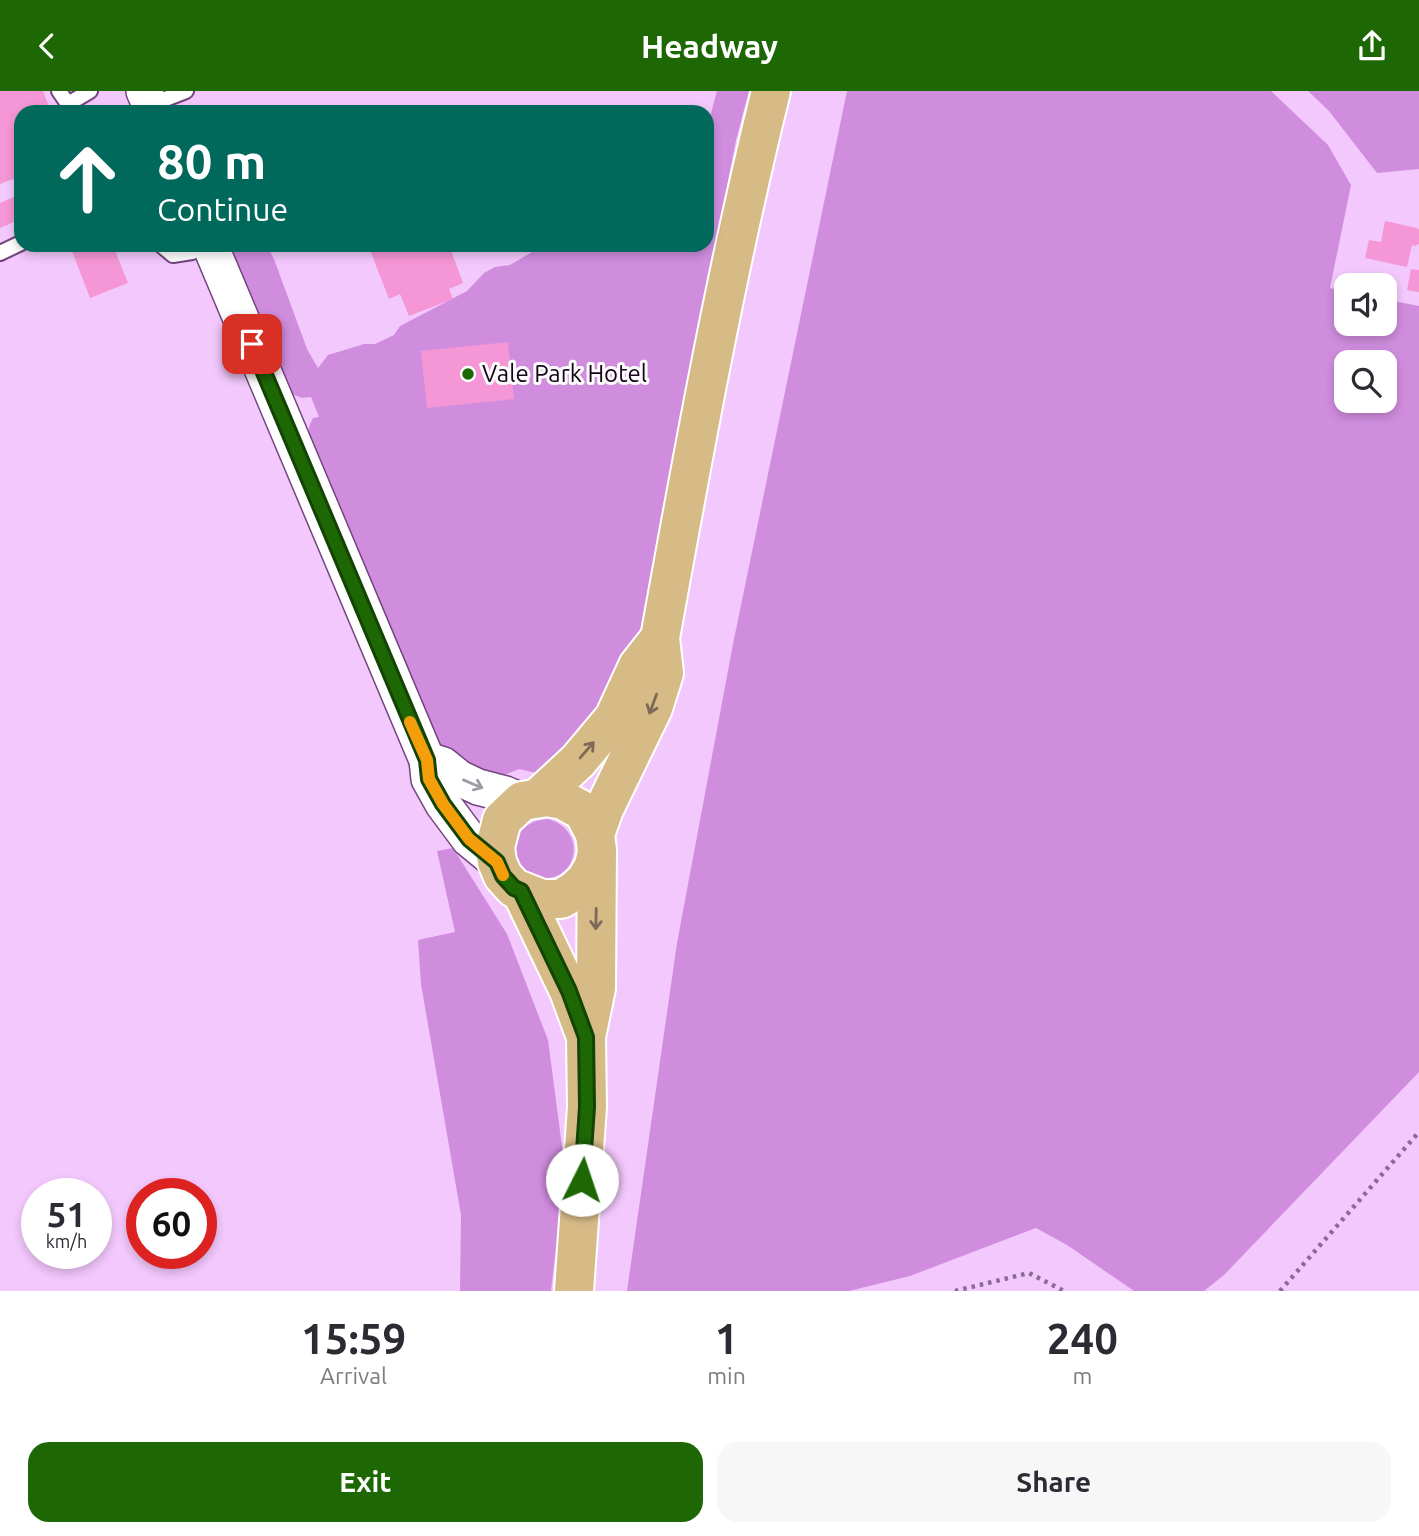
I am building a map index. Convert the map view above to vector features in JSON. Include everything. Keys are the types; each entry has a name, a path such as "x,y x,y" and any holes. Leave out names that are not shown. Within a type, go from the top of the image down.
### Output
{"main road":[{"path":"660,638 638,666 614,718 578,761 502,820 495,846 497,862 503,876 514,888 542,899 561,899 586,880 594,866 596,842 608,799 653,708 664,673 660,638 699,421 729,268 771,91"},
{"path":"530,800 548,797 564,800 583,811 596,842 596,988 586,1037 587,1107 574,1291"},
{"path":"521,891 569,991 586,1037"}],"street":[{"path":"210,252 427,760 429,779 443,804 469,839 497,862"},
{"path":"427,760 443,765 459,778 478,787 530,800"}],"lane":[{"path":"73,105 90,91"},
{"path":"149,103 186,91"},
{"path":"170,252 192,252"}],"path":[{"path":"1280,1291 1419,1132"},
{"path":"955,1291 1029,1273 1064,1291"}],"shaded area":[{"path":"717,91 749,91 736,140 685,405 648,625 628,674 545,775 519,769 495,775 476,770 441,748 434,736 307,437 313,418 319,417 311,397 302,398 289,393 228,252 270,252 307,349 318,368 328,355 364,344 375,344 394,335 400,326 467,291 484,273 495,267 510,265 532,252 714,252 713,105"},
{"path":"847,91 1271,91 1328,145 1351,185 1330,288 1334,289 1334,336 1397,336 1397,302 1419,306 1419,1072 1224,1275 1204,1291 1134,1291 1067,1245 1036,1228 910,1276 849,1291 627,1291 677,943 733,644"},
{"path":"1308,91 1419,91 1419,169 1377,173 1329,111"},
{"path":"548,819 561,825 569,833 573,854 570,864 563,872 554,877 534,877 519,864 514,847 519,833 525,827"},
{"path":"453,848 507,934 548,1040 565,1169 551,1291 460,1291 461,1215 421,984 418,940 455,932 437,851"}],"building":[{"path":"0,91 43,91 48,105 14,105 14,182 13,179 0,184"},
{"path":"14,197 14,222 0,228 0,203"},
{"path":"1385,221 1419,230 1419,244 1412,245 1407,267 1365,258 1369,240 1381,242"},
{"path":"72,252 116,252 128,283 90,298"},
{"path":"371,252 452,252 463,283 449,289 453,299 409,316 400,294 389,299"},
{"path":"1411,269 1419,270 1419,292 1407,290"},
{"path":"508,342 514,399 427,408 421,351"}],"slow traffic":[{"path":"410,722 427,760 429,779 443,804 469,839 497,862 503,875"}],"place":[{"name":"Vale Park Hotel","path":"468,374"}],"route":[{"path":"252,344 427,760 429,779 443,804 469,839 497,862 503,876 514,888 521,891 569,991 586,1037 587,1107 582,1180"}]}
